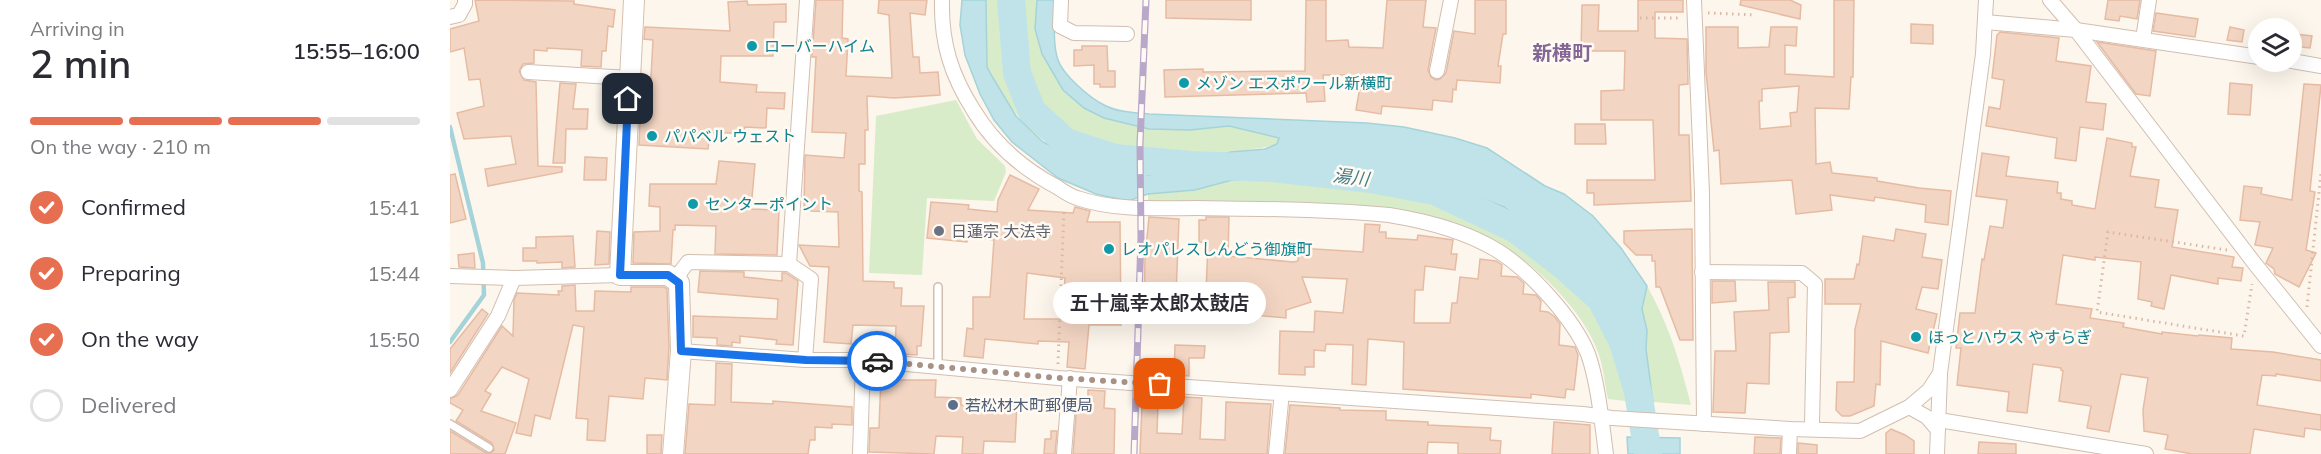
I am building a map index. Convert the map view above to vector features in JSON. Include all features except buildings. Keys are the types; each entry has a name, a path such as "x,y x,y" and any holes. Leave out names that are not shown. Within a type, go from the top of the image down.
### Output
{"main road":[{"path":"634,0 620,275 668,275 679,283 681,351 673,454"}],"street":[{"path":"450,17 459,15 465,0"},
{"path":"789,264 807,0"},
{"path":"942,0 944,46 961,90 981,122 994,139 1016,160 1045,181 1075,198 1119,207 1389,214 1420,220 1498,251 1543,290 1567,316 1587,353 1606,418 1606,454"},
{"path":"1061,0 1060,26 1074,33 1127,34"},
{"path":"1437,71 1451,0"},
{"path":"1937,454 1940,373 1983,54 1986,0"},
{"path":"2050,0 2076,30 2255,264 2321,346"},
{"path":"2143,39 2150,0"},
{"path":"1694,10 1702,272 1700,423"},
{"path":"1985,22 2076,30 2248,55"},
{"path":"2302,63 2321,66"},
{"path":"528,72 629,78"},
{"path":"675,279 688,262 789,264 811,279 806,360"},
{"path":"1702,272 1802,273 1815,284 1812,423"},
{"path":"450,276 514,278 620,275"},
{"path":"450,390 498,316 514,278"},
{"path":"681,351 806,360 863,360 1064,378 1583,414 1606,418 1860,431 1909,407 1929,390 1940,373"},
{"path":"860,454 863,360"},
{"path":"1064,378 1065,454"},
{"path":"1276,454 1281,402"},
{"path":"1909,407 1938,425 2146,454"},
{"path":"1789,454 1790,429"}],"lane":[{"path":"938,287 938,364"},
{"path":"450,424 489,448"}],"path":[{"path":"1640,18 1694,10 1755,15"},
{"path":"2306,327 2321,173"},
{"path":"1064,378 1065,192"},
{"path":"2239,242 2227,250 2108,232 2097,312 2244,336 2255,264"}],"green space":[{"path":"986,0 1037,0 1035,29 1063,90 1084,108 1104,118 1149,129 1190,130 1229,126 1279,137 1277,144 1224,154 1171,174 1161,175 1150,175 1128,168 1085,161 1057,149 1033,132 1023,121 991,75 986,54"},
{"path":"956,100 977,139 1005,166 1006,172 994,201 927,198 922,275 869,273 876,116"},
{"path":"1378,167 1437,182 1504,207 1567,258 1601,291 1618,319 1634,402 1608,399 1600,358 1593,340 1569,304 1554,287 1520,257 1485,237 1449,225 1148,202 1148,194 1195,190 1232,180"},
{"path":"1647,286 1662,315 1673,344 1691,405 1653,402 1646,349 1647,330 1642,309"}],"water":[{"path":"962,0 986,0 987,67 1016,116 1043,142 1068,155 1102,165 1129,168 1148,175 1160,174 1185,170 1212,157 1231,152 1265,149 1277,144 1279,138 1229,126 1190,130 1149,129 1104,118 1084,108 1063,90 1042,54 1035,29 1037,0 1056,0 1055,46 1058,60 1065,72 1092,97 1115,109 1149,114 1367,123 1404,127 1455,138 1487,148 1545,186 1564,194 1593,216 1621,248 1647,286 1642,309 1647,330 1646,349 1653,402 1634,402 1618,319 1601,291 1567,258 1504,207 1437,182 1378,167 1232,180 1195,190 1148,194 1128,201 1096,194 1058,178 1012,142 994,120 980,94 965,55 960,25"},
{"path":"1627,437 1680,438 1680,454 1628,454"}],"waterway":[{"name":"湯川","path":"1011,0 1017,73 1032,111 1066,142 1115,158 1190,165 1272,168 1371,179 1435,191 1516,229 1564,266 1601,299 1623,342 1638,392 1648,454"},
{"path":"450,127 483,263 484,295 450,342"}],"railway":[{"path":"1134,454 1141,237 1140,144 1146,0"}],"way so far":[{"path":"877,361 1058,378 1160,384"}],"place":[{"name":"ローバーハイム","path":"752,46"},
{"name":"メゾン エスポワール新横町","path":"1184,83"},
{"name":"パパベル ウェスト","path":"652,136"},
{"name":"センターポイント","path":"693,204"},
{"name":"日蓮宗 大法寺","path":"939,231"},
{"name":"レオパレスしんどう御旗町","path":"1109,249"},
{"name":"ほっとハウス やすらぎ","path":"1916,337"},
{"name":"五十嵐幸太郎太鼓店","path":"1160,384"},
{"name":"若松材木町郵便局","path":"953,405"}],"district":[{"name":"新横町","path":"1562,52"}],"route":[{"path":"628,99 620,275 668,275 679,283 681,351 806,360 877,361"}]}
